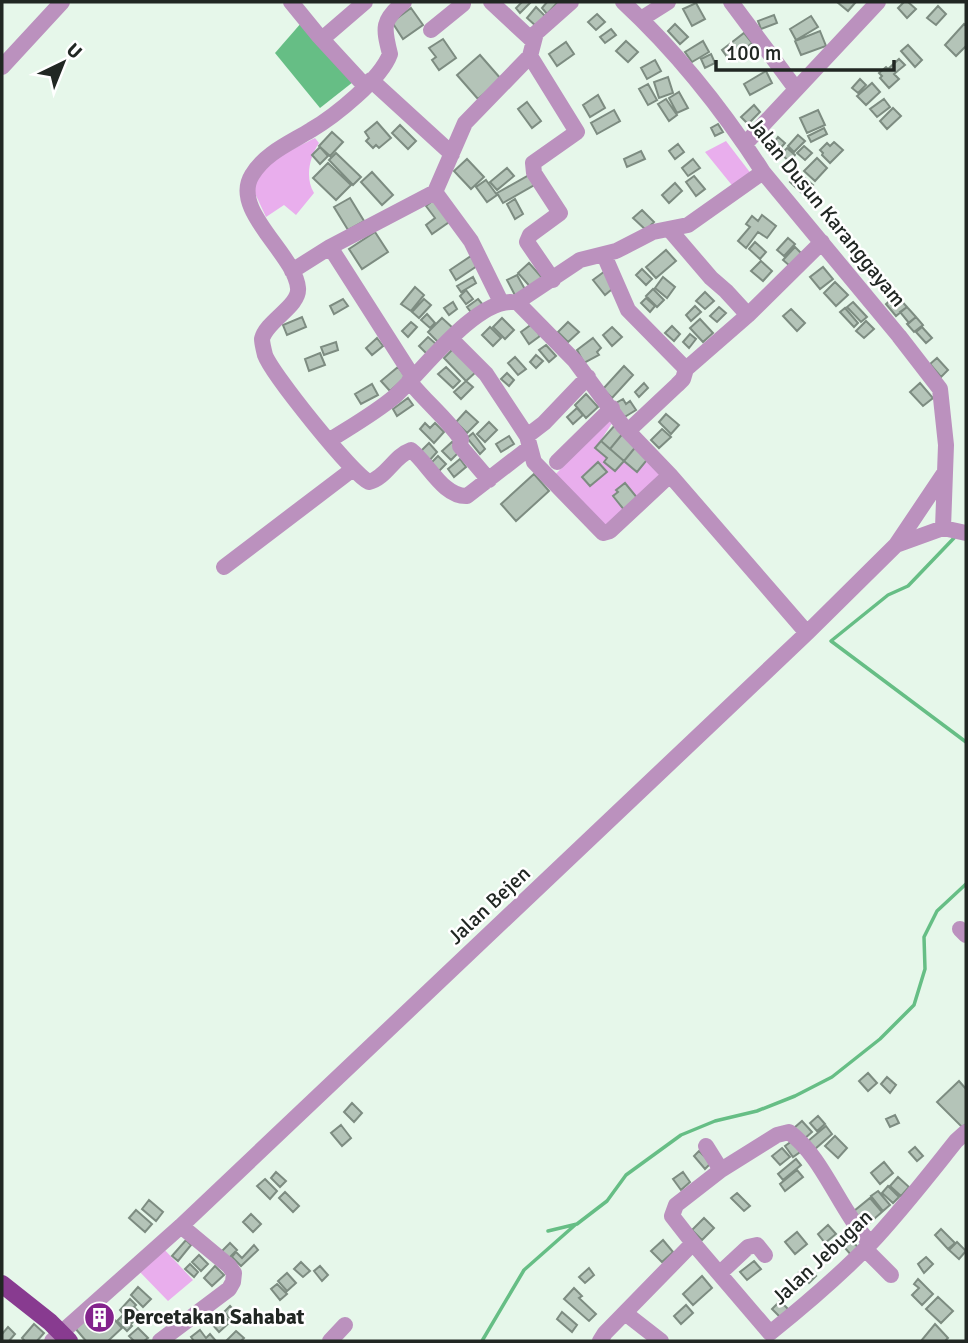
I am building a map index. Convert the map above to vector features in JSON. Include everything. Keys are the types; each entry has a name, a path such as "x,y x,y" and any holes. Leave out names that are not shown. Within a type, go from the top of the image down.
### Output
{"main road":[{"path":"2,1284 61,1338"}],"street":[{"path":"2,67 62,2"},
{"path":"291,2 322,39 368,83 452,154"},
{"path":"322,39 365,2"},
{"path":"404,2 385,21 390,54 382,68 337,113 272,154 257,167 249,179 248,193 258,221 292,271 298,289 297,295 285,311 268,327 262,340 265,356 305,413 364,479 369,482 375,480 402,454 411,450 456,495 467,496 489,480 528,442 588,377"},
{"path":"431,30 466,2"},
{"path":"491,2 531,48 577,132 533,163 534,173 559,213 530,235 527,242 553,280"},
{"path":"292,271 330,247 435,192 465,123 531,48 536,33 571,2"},
{"name":"Jalan Dusun Karanggayam","path":"623,2 679,58 764,172 940,389 945,425 943,528"},
{"path":"641,19 668,2"},
{"path":"731,2 796,89"},
{"path":"745,144 878,2"},
{"path":"330,440 384,405 451,339 483,312 553,280 580,260 616,251 653,232 688,225 764,172"},
{"path":"435,192 471,241 509,302 588,377 628,431 670,475 807,633"},
{"path":"669,229 711,278 748,315"},
{"path":"628,431 683,379 686,369 748,315 822,242"},
{"path":"330,247 429,406 442,414 461,439 460,446 489,480"},
{"path":"604,255 628,310 686,369"},
{"path":"451,339 486,374 528,442 534,462 545,476 605,533 670,475"},
{"path":"557,462 612,408"},
{"path":"224,567 353,469"},
{"path":"896,545 946,472"},
{"path":"943,528 966,533"},
{"name":"Jalan Bejen","path":"61,1338 807,633 896,545 943,528"},
{"path":"706,1146 721,1170 777,1135 789,1132 814,1160 868,1246 891,1275"},
{"name":"Jalan Jebugan","path":"721,1170 676,1205 672,1216 720,1273 766,1337 830,1283 868,1246 963,1142"},
{"path":"160,1341 221,1295 233,1282 234,1273 229,1266 181,1226"},
{"path":"600,1341 693,1243"},
{"path":"720,1273 748,1247 757,1245 765,1255"},
{"path":"625,1313 661,1341"},
{"path":"330,1341 345,1325"}],"shaded area":[{"path":"302,22 353,82 320,108 275,53"},
{"path":"315,138 319,143 311,161 309,175 314,193 296,215 284,205 266,217 252,187 257,178 279,157"},
{"path":"726,141 752,175 735,189 705,152"},
{"path":"614,414 616,417 599,443 607,458 604,462 615,471 624,461 651,455 666,475 639,500 625,483 617,489 625,511 605,531 551,479"},
{"path":"162,1247 193,1280 168,1301 137,1269"}],"building":[{"path":"522,2 531,2 520,13 516,8"},
{"path":"547,2 558,2 547,14 542,8"},
{"path":"837,2 854,2 855,3 848,11"},
{"path":"904,2 916,9 907,18 898,8"},
{"path":"696,3 705,19 692,26 683,9"},
{"path":"938,6 946,14 936,25 927,18"},
{"path":"536,7 545,16 536,26 527,18"},
{"path":"411,8 423,25 403,39 392,22"},
{"path":"597,14 605,22 596,30 588,22"},
{"path":"774,15 777,23 761,29 758,21"},
{"path":"811,16 818,27 796,40 790,29"},
{"path":"675,24 688,37 680,44 668,31"},
{"path":"964,24 966,46 956,56 945,45"},
{"path":"611,29 616,35 605,43 600,37"},
{"path":"820,31 826,46 801,55 795,41"},
{"path":"744,33 752,43 730,61 722,50"},
{"path":"443,39 456,58 439,70 432,60 436,57 429,48"},
{"path":"626,41 638,52 628,62 616,51"},
{"path":"703,41 709,52 692,62 685,52"},
{"path":"566,42 574,54 557,66 549,54"},
{"path":"908,45 922,60 915,67 901,51"},
{"path":"711,54 715,63 705,68 701,59"},
{"path":"480,55 501,79 478,99 457,75"},
{"path":"899,59 905,65 894,74 899,79 889,88 879,73"},
{"path":"655,60 661,71 647,79 641,68"},
{"path":"766,71 772,83 750,95 744,84"},
{"path":"668,77 673,93 659,98 654,82"},
{"path":"860,79 866,85 858,93 852,88"},
{"path":"872,83 880,92 866,105 857,96"},
{"path":"648,84 657,100 648,105 639,89"},
{"path":"679,92 688,108 677,113 669,98"},
{"path":"598,95 605,108 590,117 583,105"},
{"path":"666,99 677,115 669,121 658,104"},
{"path":"884,99 890,107 877,117 870,109"},
{"path":"527,102 541,121 532,128 518,109"},
{"path":"754,105 760,112 748,124 741,117"},
{"path":"893,108 901,116 887,129 880,121"},
{"path":"614,110 620,121 597,134 591,123"},
{"path":"818,110 825,125 807,133 800,118"},
{"path":"377,122 391,138 379,148 376,145 373,148 366,141 369,138 365,132"},
{"path":"718,124 723,132 715,136 711,128"},
{"path":"400,125 416,141 408,149 392,133"},
{"path":"824,128 827,134 811,142 808,136"},
{"path":"332,132 343,142 330,156 319,146"},
{"path":"798,135 805,141 794,152 788,146"},
{"path":"778,137 785,143 776,153 770,148"},
{"path":"834,142 843,150 830,163 820,150 827,143 830,146"},
{"path":"678,144 684,152 675,159 669,151"},
{"path":"804,146 812,153 805,160 797,153"},
{"path":"320,147 328,156 320,164 312,155"},
{"path":"787,148 795,155 790,162 781,154"},
{"path":"641,151 645,159 627,167 624,159"},
{"path":"336,153 361,177 353,185 329,160"},
{"path":"817,158 827,168 815,181 804,171"},
{"path":"467,159 484,177 471,189 454,171"},
{"path":"693,159 700,168 688,176 682,168"},
{"path":"328,163 351,185 336,200 313,178"},
{"path":"507,168 514,176 497,190 490,182"},
{"path":"372,172 393,195 382,205 361,182"},
{"path":"799,173 813,185 804,195 790,182"},
{"path":"531,174 536,184 503,203 497,193"},
{"path":"694,176 705,189 696,196 686,182"},
{"path":"486,180 497,195 487,202 476,187"},
{"path":"675,183 682,191 669,203 662,195"},
{"path":"350,198 364,221 348,230 334,207"},
{"path":"436,198 452,220 432,234 426,225 435,218 426,206"},
{"path":"515,199 523,214 515,219 507,204"},
{"path":"642,210 654,222 646,230 633,218"},
{"path":"762,215 776,226 767,238 758,232 746,248 738,241 750,227 746,224 752,216 758,221"},
{"path":"375,232 388,252 362,269 349,249"},
{"path":"788,238 795,244 784,256 777,250"},
{"path":"755,242 766,252 760,259 749,249"},
{"path":"795,247 803,255 791,267 783,260"},
{"path":"666,250 676,261 656,278 646,267"},
{"path":"471,256 477,266 456,280 450,270"},
{"path":"761,261 772,271 763,281 751,271"},
{"path":"529,263 545,281 534,291 518,273"},
{"path":"823,267 833,279 820,289 810,277"},
{"path":"642,269 652,279 646,285 636,275"},
{"path":"605,271 617,285 605,295 593,280"},
{"path":"517,275 527,293 517,299 507,280"},
{"path":"473,277 476,283 461,292 457,286"},
{"path":"663,277 675,287 667,298 655,288"},
{"path":"835,282 848,295 836,306 824,293"},
{"path":"415,287 424,295 411,311 401,304"},
{"path":"653,289 664,300 657,307 646,296"},
{"path":"466,290 473,299 466,304 460,296"},
{"path":"705,292 714,301 705,309 696,301"},
{"path":"896,295 907,307 896,316 886,304"},
{"path":"646,298 655,306 650,312 641,303"},
{"path":"343,299 348,306 334,314 330,306"},
{"path":"424,299 431,305 419,318 412,312"},
{"path":"478,299 484,306 473,315 467,307"},
{"path":"453,302 457,309 449,315 444,308"},
{"path":"853,302 867,317 861,322 847,307"},
{"path":"695,306 701,312 691,321 686,315"},
{"path":"719,307 726,313 717,322 710,316"},
{"path":"907,307 916,317 909,323 900,312"},
{"path":"845,308 858,323 854,327 840,312"},
{"path":"791,309 805,323 797,331 783,316"},
{"path":"427,314 435,323 430,328 421,320"},
{"path":"302,317 306,327 287,335 283,325"},
{"path":"916,317 923,325 914,332 907,324"},
{"path":"442,318 454,329 439,343 428,332"},
{"path":"502,318 514,330 505,339 493,327"},
{"path":"700,319 713,333 703,342 690,328"},
{"path":"866,321 874,329 864,338 856,331"},
{"path":"411,322 417,327 408,337 402,331"},
{"path":"568,322 579,332 568,342 558,332"},
{"path":"532,324 540,336 529,344 521,332"},
{"path":"672,326 680,334 674,341 665,333"},
{"path":"490,327 501,338 493,346 482,335"},
{"path":"612,327 622,337 612,346 603,335"},
{"path":"922,327 932,338 926,343 916,332"},
{"path":"690,334 696,339 689,348 683,342"},
{"path":"428,337 436,344 427,354 419,346"},
{"path":"377,338 383,346 372,355 366,348"},
{"path":"593,338 601,348 597,352 599,355 584,363 577,350"},
{"path":"336,342 338,350 324,355 321,347"},
{"path":"546,345 556,356 549,362 539,350"},
{"path":"454,348 477,371 466,381 444,358"},
{"path":"320,353 325,365 309,371 305,359"},
{"path":"536,355 543,361 536,368 530,362"},
{"path":"515,357 526,369 518,375 508,363"},
{"path":"937,358 948,370 941,377 930,364"},
{"path":"624,366 633,375 612,398 603,389"},
{"path":"398,367 406,377 390,391 381,381"},
{"path":"446,367 460,381 453,388 438,374"},
{"path":"507,373 514,380 509,386 501,379"},
{"path":"466,381 473,387 461,399 454,392"},
{"path":"644,383 648,388 639,397 635,392"},
{"path":"920,383 933,398 923,406 910,392"},
{"path":"372,384 378,395 361,404 355,394"},
{"path":"586,394 598,407 586,418 575,405"},
{"path":"408,398 413,405 397,416 393,409"},
{"path":"623,399 626,404 630,401 636,410 623,418 614,404"},
{"path":"577,408 583,415 573,424 567,417"},
{"path":"466,411 478,422 467,433 456,422"},
{"path":"666,414 679,425 671,434 659,422"},
{"path":"489,422 497,430 485,442 477,434"},
{"path":"425,423 430,428 435,423 444,432 434,443 420,429"},
{"path":"615,425 624,432 610,449 601,441"},
{"path":"662,429 671,437 659,448 651,440"},
{"path":"624,432 638,444 624,461 610,449"},
{"path":"473,433 485,449 480,454 467,438"},
{"path":"509,436 514,444 501,452 496,444"},
{"path":"601,441 624,461 615,471 604,462 607,458 595,448"},
{"path":"452,442 460,451 451,460 442,451"},
{"path":"429,443 437,452 429,461 420,452"},
{"path":"638,444 651,455 637,472 624,461"},
{"path":"438,456 446,464 438,472 430,464"},
{"path":"460,459 466,467 454,477 448,469"},
{"path":"598,462 607,472 590,486 582,477"},
{"path":"534,474 549,491 516,521 501,504"},
{"path":"625,483 639,500 625,511 613,496"},
{"path":"868,1073 877,1083 868,1091 859,1081"},
{"path":"887,1077 896,1085 890,1093 881,1084"},
{"path":"959,1081 966,1089 966,1124 962,1127 937,1102"},
{"path":"352,1103 362,1113 354,1122 344,1112"},
{"path":"895,1115 899,1123 890,1127 886,1119"},
{"path":"818,1116 825,1124 817,1131 810,1123"},
{"path":"802,1121 812,1132 803,1140 794,1128"},
{"path":"341,1125 351,1138 342,1146 331,1133"},
{"path":"826,1126 832,1134 815,1149 808,1141"},
{"path":"835,1136 847,1148 838,1158 825,1146"},
{"path":"795,1139 803,1150 793,1157 785,1146"},
{"path":"915,1147 923,1156 917,1161 909,1152"},
{"path":"782,1148 790,1157 780,1165 772,1156"},
{"path":"699,1151 711,1163 705,1169 694,1156"},
{"path":"796,1159 801,1165 783,1180 778,1174"},
{"path":"884,1162 893,1173 880,1184 871,1173"},
{"path":"797,1170 803,1177 785,1191 780,1184"},
{"path":"276,1172 286,1181 280,1187 271,1178"},
{"path":"683,1172 690,1182 681,1190 673,1179"},
{"path":"898,1177 909,1187 901,1196 890,1186"},
{"path":"265,1179 277,1191 270,1199 257,1186"},
{"path":"888,1186 899,1197 893,1203 882,1193"},
{"path":"878,1191 890,1205 883,1211 871,1196"},
{"path":"285,1192 299,1206 293,1212 279,1198"},
{"path":"737,1193 750,1206 744,1211 731,1198"},
{"path":"870,1198 882,1212 866,1226 854,1211"},
{"path":"149,1200 163,1212 156,1221 142,1209"},
{"path":"136,1210 152,1224 145,1232 129,1218"},
{"path":"251,1214 261,1224 253,1232 243,1222"},
{"path":"704,1218 714,1228 702,1240 692,1230"},
{"path":"828,1225 836,1234 825,1243 818,1234"},
{"path":"941,1229 955,1243 948,1249 935,1235"},
{"path":"797,1232 807,1244 795,1254 785,1242"},
{"path":"847,1234 859,1249 851,1255 839,1241"},
{"path":"186,1240 191,1245 178,1261 172,1256"},
{"path":"663,1240 673,1252 662,1262 651,1251"},
{"path":"957,1242 966,1251 959,1259 949,1250"},
{"path":"230,1243 237,1250 226,1261 219,1254"},
{"path":"254,1245 258,1250 241,1266 232,1257 236,1252 242,1258"},
{"path":"199,1255 208,1264 201,1271 192,1262"},
{"path":"926,1257 933,1264 924,1273 918,1264"},
{"path":"754,1261 761,1269 747,1280 740,1272"},
{"path":"301,1262 310,1271 303,1277 294,1269"},
{"path":"190,1264 198,1272 194,1277 185,1269"},
{"path":"215,1266 224,1275 212,1286 204,1278"},
{"path":"320,1266 328,1275 322,1281 314,1271"},
{"path":"806,1266 816,1276 809,1283 799,1272"},
{"path":"589,1268 594,1275 585,1283 579,1277"},
{"path":"287,1273 296,1283 287,1291 278,1281"},
{"path":"702,1276 712,1288 693,1305 683,1294"},
{"path":"918,1279 933,1294 922,1305 912,1295 919,1288 914,1284"},
{"path":"277,1284 287,1294 280,1300 271,1289"},
{"path":"138,1287 151,1299 143,1307 131,1295"},
{"path":"574,1288 582,1296 579,1298 596,1314 589,1321 564,1299"},
{"path":"938,1297 953,1311 941,1323 926,1309"},
{"path":"130,1299 136,1305 125,1316 120,1310"},
{"path":"780,1301 790,1311 782,1319 772,1309"},
{"name":"Percetakan Sahabat","path":"101,1305 122,1328 108,1341 86,1341 75,1328"},
{"path":"686,1305 693,1313 681,1324 674,1316"},
{"path":"230,1306 242,1319 236,1325 224,1312"},
{"path":"135,1308 141,1314 131,1324 125,1317"},
{"path":"562,1312 577,1325 572,1332 557,1319"},
{"path":"222,1314 230,1322 219,1332 212,1324"},
{"path":"122,1316 132,1326 127,1331 117,1321"},
{"path":"34,1324 44,1333 37,1341 25,1341 22,1338"},
{"path":"935,1324 948,1338 945,1341 921,1341"},
{"path":"8,1327 15,1334 9,1341 2,1341 2,1334"},
{"path":"138,1328 148,1338 144,1341 134,1341 129,1336"},
{"path":"200,1330 206,1338 210,1334 216,1341 194,1341 191,1337"},
{"path":"236,1331 244,1338 241,1341 226,1341"}],"waterway":[{"path":"954,538 908,586 888,595 831,641 966,742"},
{"path":"548,1231 577,1224 607,1201 626,1175 681,1135 715,1121 757,1111 795,1096 832,1077 880,1039 914,1005 925,969 924,937 937,911 966,884"},
{"path":"482,1341 524,1270 575,1225"}],"place":[{"name":"Percetakan Sahabat","path":"100,1317"}]}
